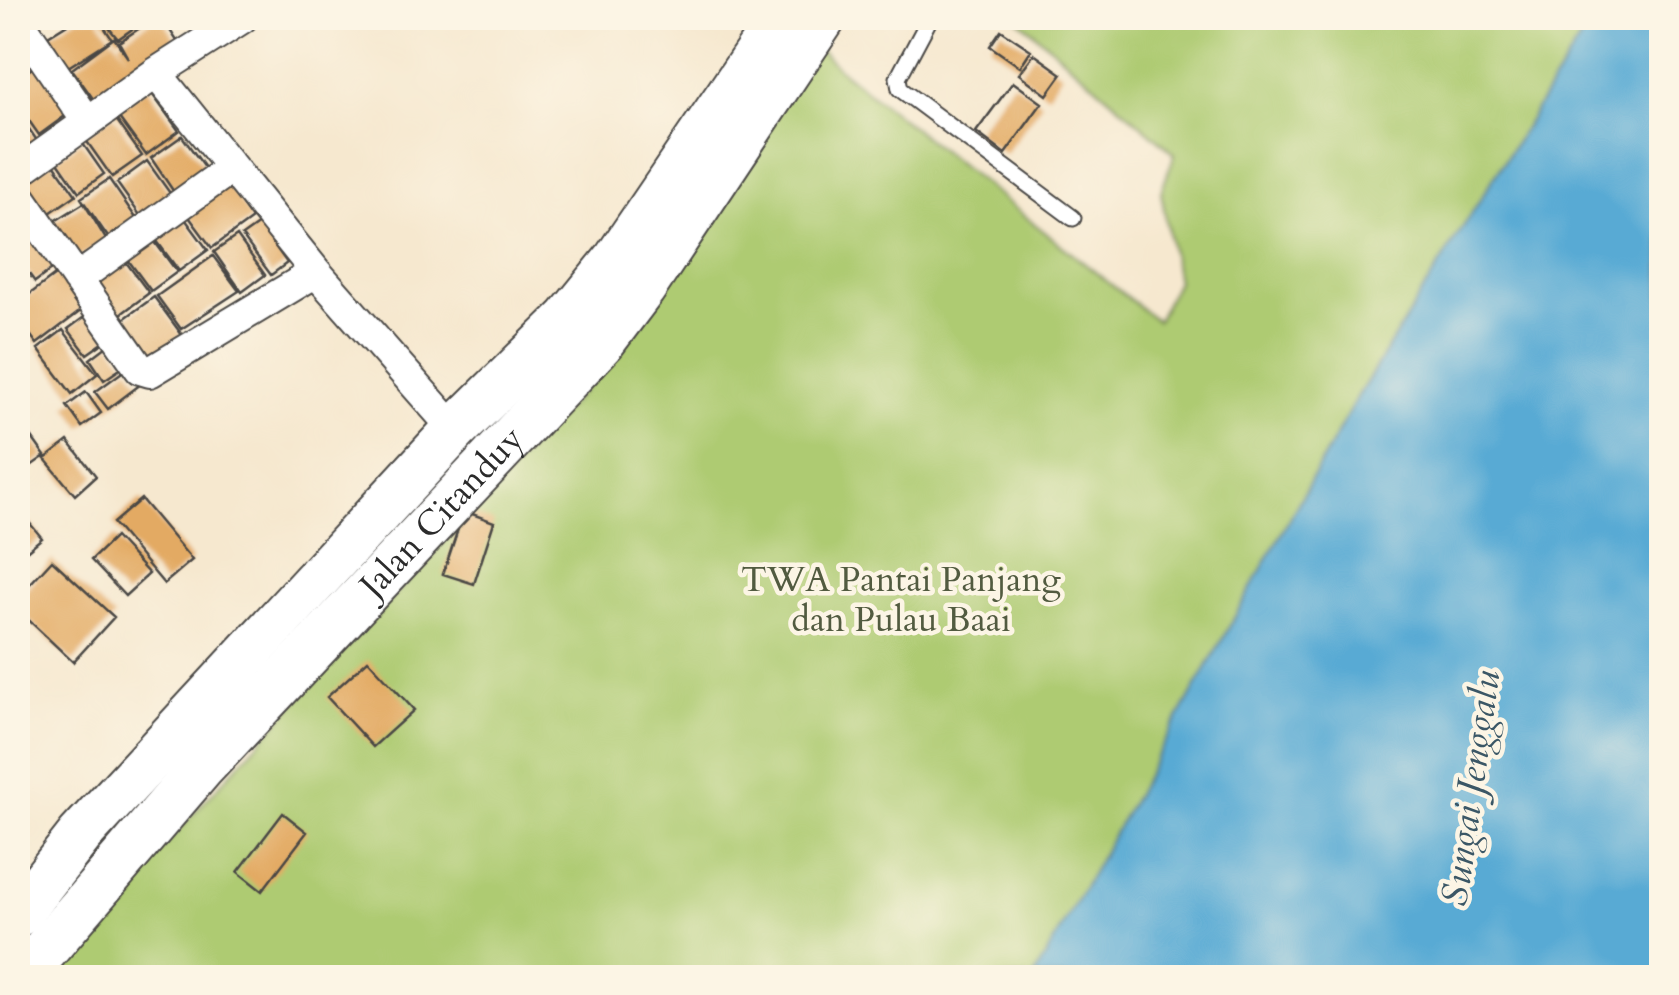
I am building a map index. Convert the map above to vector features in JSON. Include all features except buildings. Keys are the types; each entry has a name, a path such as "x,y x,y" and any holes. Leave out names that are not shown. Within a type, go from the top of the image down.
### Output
{"main road":[{"name":"Jalan Citanduy","path":"21,978 586,330 616,260 781,18"},
{"name":"Jalan Citanduy","path":"18,914 80,835 455,430 643,288 823,18"}],"street":[{"path":"18,172 156,73 200,28 242,18"},
{"path":"18,20 88,121"},
{"path":"156,73 316,272 455,430"},
{"path":"77,278 230,169"},
{"path":"18,194 140,369 150,372 316,272"}],"lane":[{"path":"930,18 898,78 903,93 1073,218"}],"green space":[{"name":"TWA Pantai Panjang dan Pulau Baai","path":"1017,18 1661,18 1661,977 42,978 619,351 814,43 838,68 1157,321 1177,281 1161,192 1175,154"}],"water":[{"name":"Sungai Jenggalu","path":"1593,18 1661,18 1661,977 1034,977 1358,396"}]}
